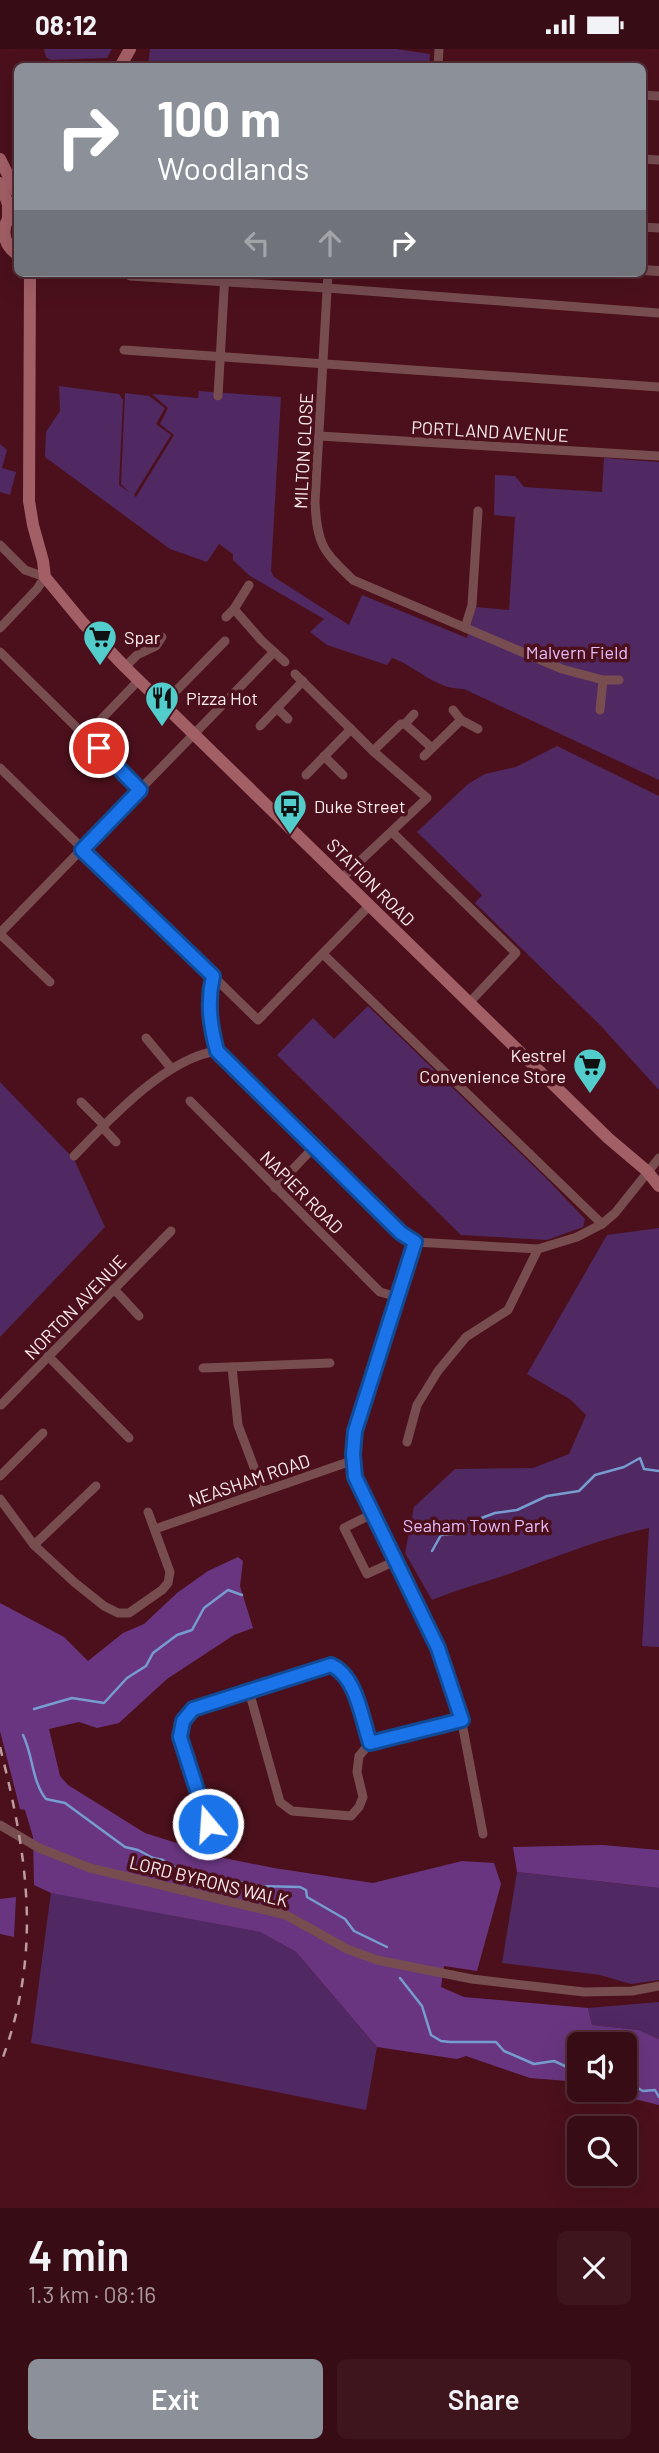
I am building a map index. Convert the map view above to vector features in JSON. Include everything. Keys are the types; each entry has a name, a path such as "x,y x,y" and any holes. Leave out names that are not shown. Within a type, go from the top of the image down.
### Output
{"main road":[{"path":"0,159 14,185"},
{"path":"0,183 13,213 2,238 14,251"},
{"path":"30,277 29,501 45,577"},
{"name":"STATION ROAD","path":"45,577 83,623 125,667 659,1185"}],"street":[{"path":"218,396 225,277 327,288 659,313"},
{"name":"MILTON CLOSE","path":"328,277 315,502 316,531 329,557 353,580 562,669 603,680 619,680"},
{"path":"124,349 659,387"},
{"name":"PORTLAND AVENUE","path":"319,436 659,456"},
{"path":"466,628 472,605 478,511"},
{"name":"STATION ROAD","path":"0,545 25,570 45,577"},
{"path":"0,628 45,577"},
{"path":"226,617 249,585"},
{"path":"234,609 285,663"},
{"path":"125,667 137,655 156,646 162,637"},
{"path":"163,704 225,641"},
{"path":"0,652 140,790"},
{"path":"50,982 0,934 274,652"},
{"path":"295,674 373,751 427,798 342,878"},
{"path":"86,735 139,680"},
{"path":"600,710 603,680"},
{"path":"260,726 303,681"},
{"path":"276,708 288,719"},
{"path":"453,710 461,720 478,729"},
{"path":"373,751 397,726 405,724 414,714"},
{"path":"424,756 461,720"},
{"path":"405,724 432,748"},
{"path":"306,775 351,729"},
{"path":"324,756 343,775"},
{"path":"0,768 258,1020 370,905"},
{"path":"392,832 516,953 469,1003"},
{"path":"323,954 602,1224"},
{"path":"213,976 209,996 211,1028 217,1051 401,1233 415,1242 538,1249 577,1237 602,1224 615,1213 659,1158"},
{"path":"146,1038 172,1067"},
{"path":"74,1156 103,1126 172,1067 202,1053 217,1051"},
{"name":"NAPIER ROAD","path":"190,1101 380,1291 398,1297"},
{"path":"81,1103 116,1142"},
{"path":"275,1188 314,1147"},
{"name":"NORTON AVENUE","path":"1,1405 172,1231"},
{"path":"415,1242 355,1431 355,1477 438,1648 462,1720 483,1834"},
{"path":"407,1442 417,1405 438,1370 466,1337 508,1310 538,1249"},
{"path":"114,1289 139,1316"},
{"path":"48,1356 129,1438"},
{"path":"203,1368 330,1363"},
{"path":"232,1367 238,1425 263,1491"},
{"path":"0,1476 43,1433"},
{"name":"NEASHAM ROAD","path":"155,1529 354,1460"},
{"path":"34,1545 96,1486"},
{"path":"0,1499 34,1545 104,1606 118,1613 129,1613 168,1583 170,1572 148,1511"},
{"path":"372,1514 344,1528 367,1574 395,1561"},
{"path":"208,1824 180,1737 183,1721 193,1709 331,1665 349,1679 370,1743"},
{"path":"249,1691 280,1802 292,1811 351,1816 363,1797 357,1772 359,1756 370,1743 462,1720"},
{"name":"LORD BYRONS WALK","path":"0,1825 39,1848 90,1868 286,1915 347,1949 377,1960 472,1979 584,1992 632,1991 659,1986"}],"green space":[{"path":"44,49 112,49 107,58 51,60 46,57"},
{"path":"150,49 396,49 430,54 429,63 148,63"},
{"name":"Malvern Field","path":"59,386 119,394 123,400 119,485 129,492 121,484 125,393 149,396 165,408 156,424 171,435 134,495 136,497 174,435 160,424 168,408 152,394 198,398 199,391 281,397 271,571 274,577 349,625 362,595 467,638 476,607 509,610 515,517 494,515 495,475 515,476 524,487 602,492 604,458 659,462 659,780 464,689 435,682 392,658 387,665 327,645 310,632 324,619 250,576 233,560 233,554 219,544 207,562 170,549 45,457 46,432 60,411"},
{"path":"0,444 7,450 2,468 16,472 10,495 0,492"},
{"path":"557,746 659,796 659,1090 600,1025 475,903 482,895 417,832 468,784 485,774 516,767"},
{"path":"368,1006 546,1178 585,1219 583,1227 547,1240 461,1235 277,1055 313,1018 334,1039"},
{"path":"0,1082 74,1159 105,1227 0,1337"},
{"name":"Seaham Town Park","path":"659,1228 659,1647 642,1646 649,1528 586,1546 432,1600 405,1553 414,1507 455,1469 533,1468 569,1454 586,1415 571,1400 527,1374 607,1235"},
{"path":"517,1872 659,1888 659,1980 631,1984 600,1975 502,1963"},
{"path":"51,1892 260,1932 296,1952 377,2047 366,2110 31,2043"},
{"path":"659,2002 659,2039 639,2030 592,2025 588,2008"}],"shaded area":[{"path":"238,1557 243,1561 240,1586 253,1628 234,1635 167,1679 119,1723 97,1728 79,1722 49,1729 60,1776 68,1785 145,1833 224,1858 373,1883 462,1861 494,1863 501,1884 477,1971 444,1966 441,1987 464,1997 588,2008 592,2025 639,2030 659,2039 659,2105 637,2100 637,2032 567,2032 567,2081 530,2078 466,2056 457,2059 377,2047 296,1952 260,1932 51,1893 34,1885 33,1837 25,1810 20,1809 0,1731 0,1603 64,1637 88,1661 123,1633 144,1624 177,1593 208,1571"},
{"path":"602,1845 659,1850 659,1888 517,1872 513,1847"},
{"path":"16,1897 14,1937 0,1934 0,1899"}],"waterway":[{"path":"432,1551 441,1535 454,1534 460,1526 495,1513 517,1510 547,1496 579,1491 595,1475 624,1467 640,1458 644,1469 659,1471"},
{"path":"34,1709 72,1698 104,1703 127,1678 146,1666 153,1653 177,1635 192,1630 204,1608 228,1590 242,1595"},
{"path":"23,1735 38,1785 46,1799 65,1803 125,1847 163,1860 170,1866 258,1886 300,1887 306,1890 307,1897 345,1919 354,1931 387,1947"},
{"path":"400,1978 422,2006 431,2035 441,2041 496,2042 504,2051 534,2064 554,2061 567,2067"},
{"path":"637,2088 643,2091 655,2090 659,2097"}],"railway":[{"path":"0,1747 18,1828 27,1906 22,1984 0,2065"}],"place":[{"name":"Spar","path":"100,667"},
{"name":"Pizza Hot","path":"162,728"},
{"name":"Duke Street","path":"290,836"},
{"name":"Kestrel Convenience Store","path":"590,1095"}],"route":[{"path":"99,748 140,790 82,850 213,976 209,996 211,1028 217,1051 401,1233 415,1242 355,1431 355,1477 438,1648 462,1720 370,1743 349,1679 331,1665 193,1709 183,1721 180,1737 208,1824"}]}
